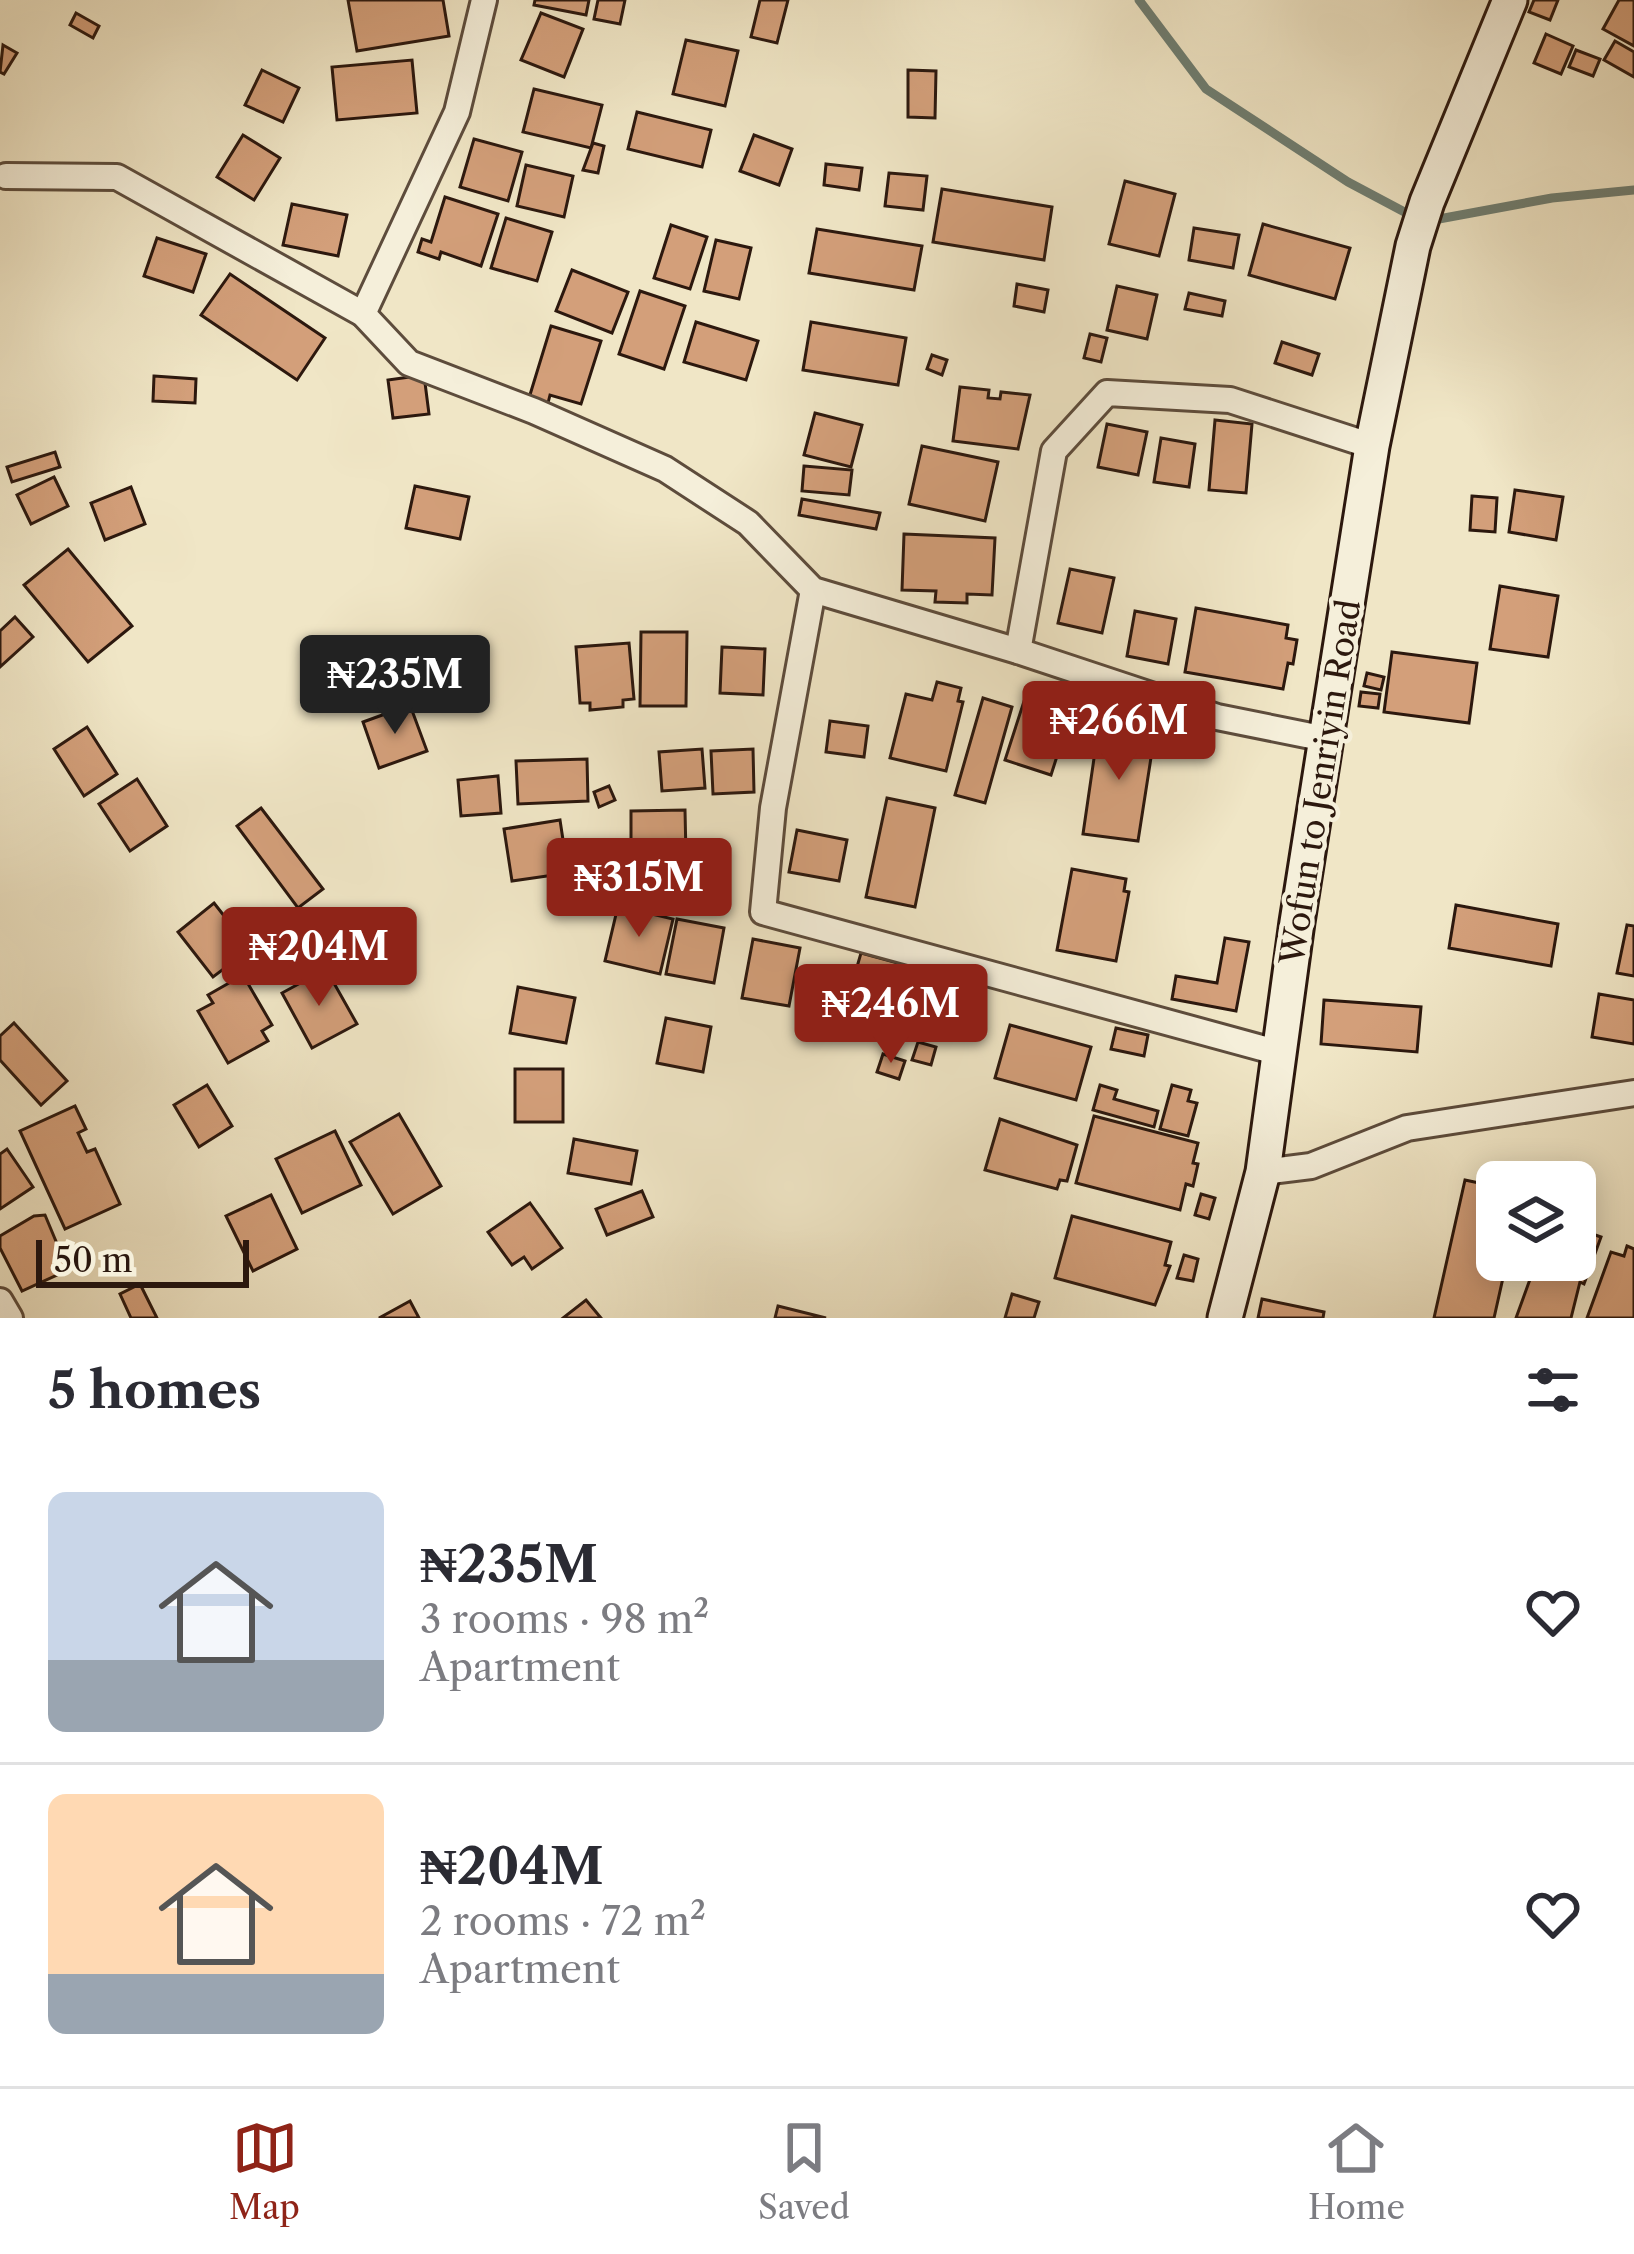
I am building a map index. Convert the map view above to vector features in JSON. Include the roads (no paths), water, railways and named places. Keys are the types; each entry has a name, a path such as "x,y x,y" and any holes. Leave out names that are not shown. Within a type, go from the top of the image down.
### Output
{"street":[{"path":"363,314 457,112 484,0"},
{"name":"Wofun to Jenriyin Road","path":"1226,1318 1263,1172 1372,446 1413,246 1510,0"},
{"path":"2,177 117,177 363,314 409,363 665,469 748,523 813,590 1217,717 1326,739"},
{"path":"1018,651 1054,451 1107,393 1230,400 1372,446"},
{"path":"813,590 773,808 763,911 1280,1053"},
{"path":"1263,1172 1311,1166 1407,1128 1634,1093"},
{"path":"0,1301 10,1318"}],"waterway":[{"path":"1139,0 1206,89 1348,182 1412,216"},
{"path":"1428,221 1552,198 1634,190"}]}
